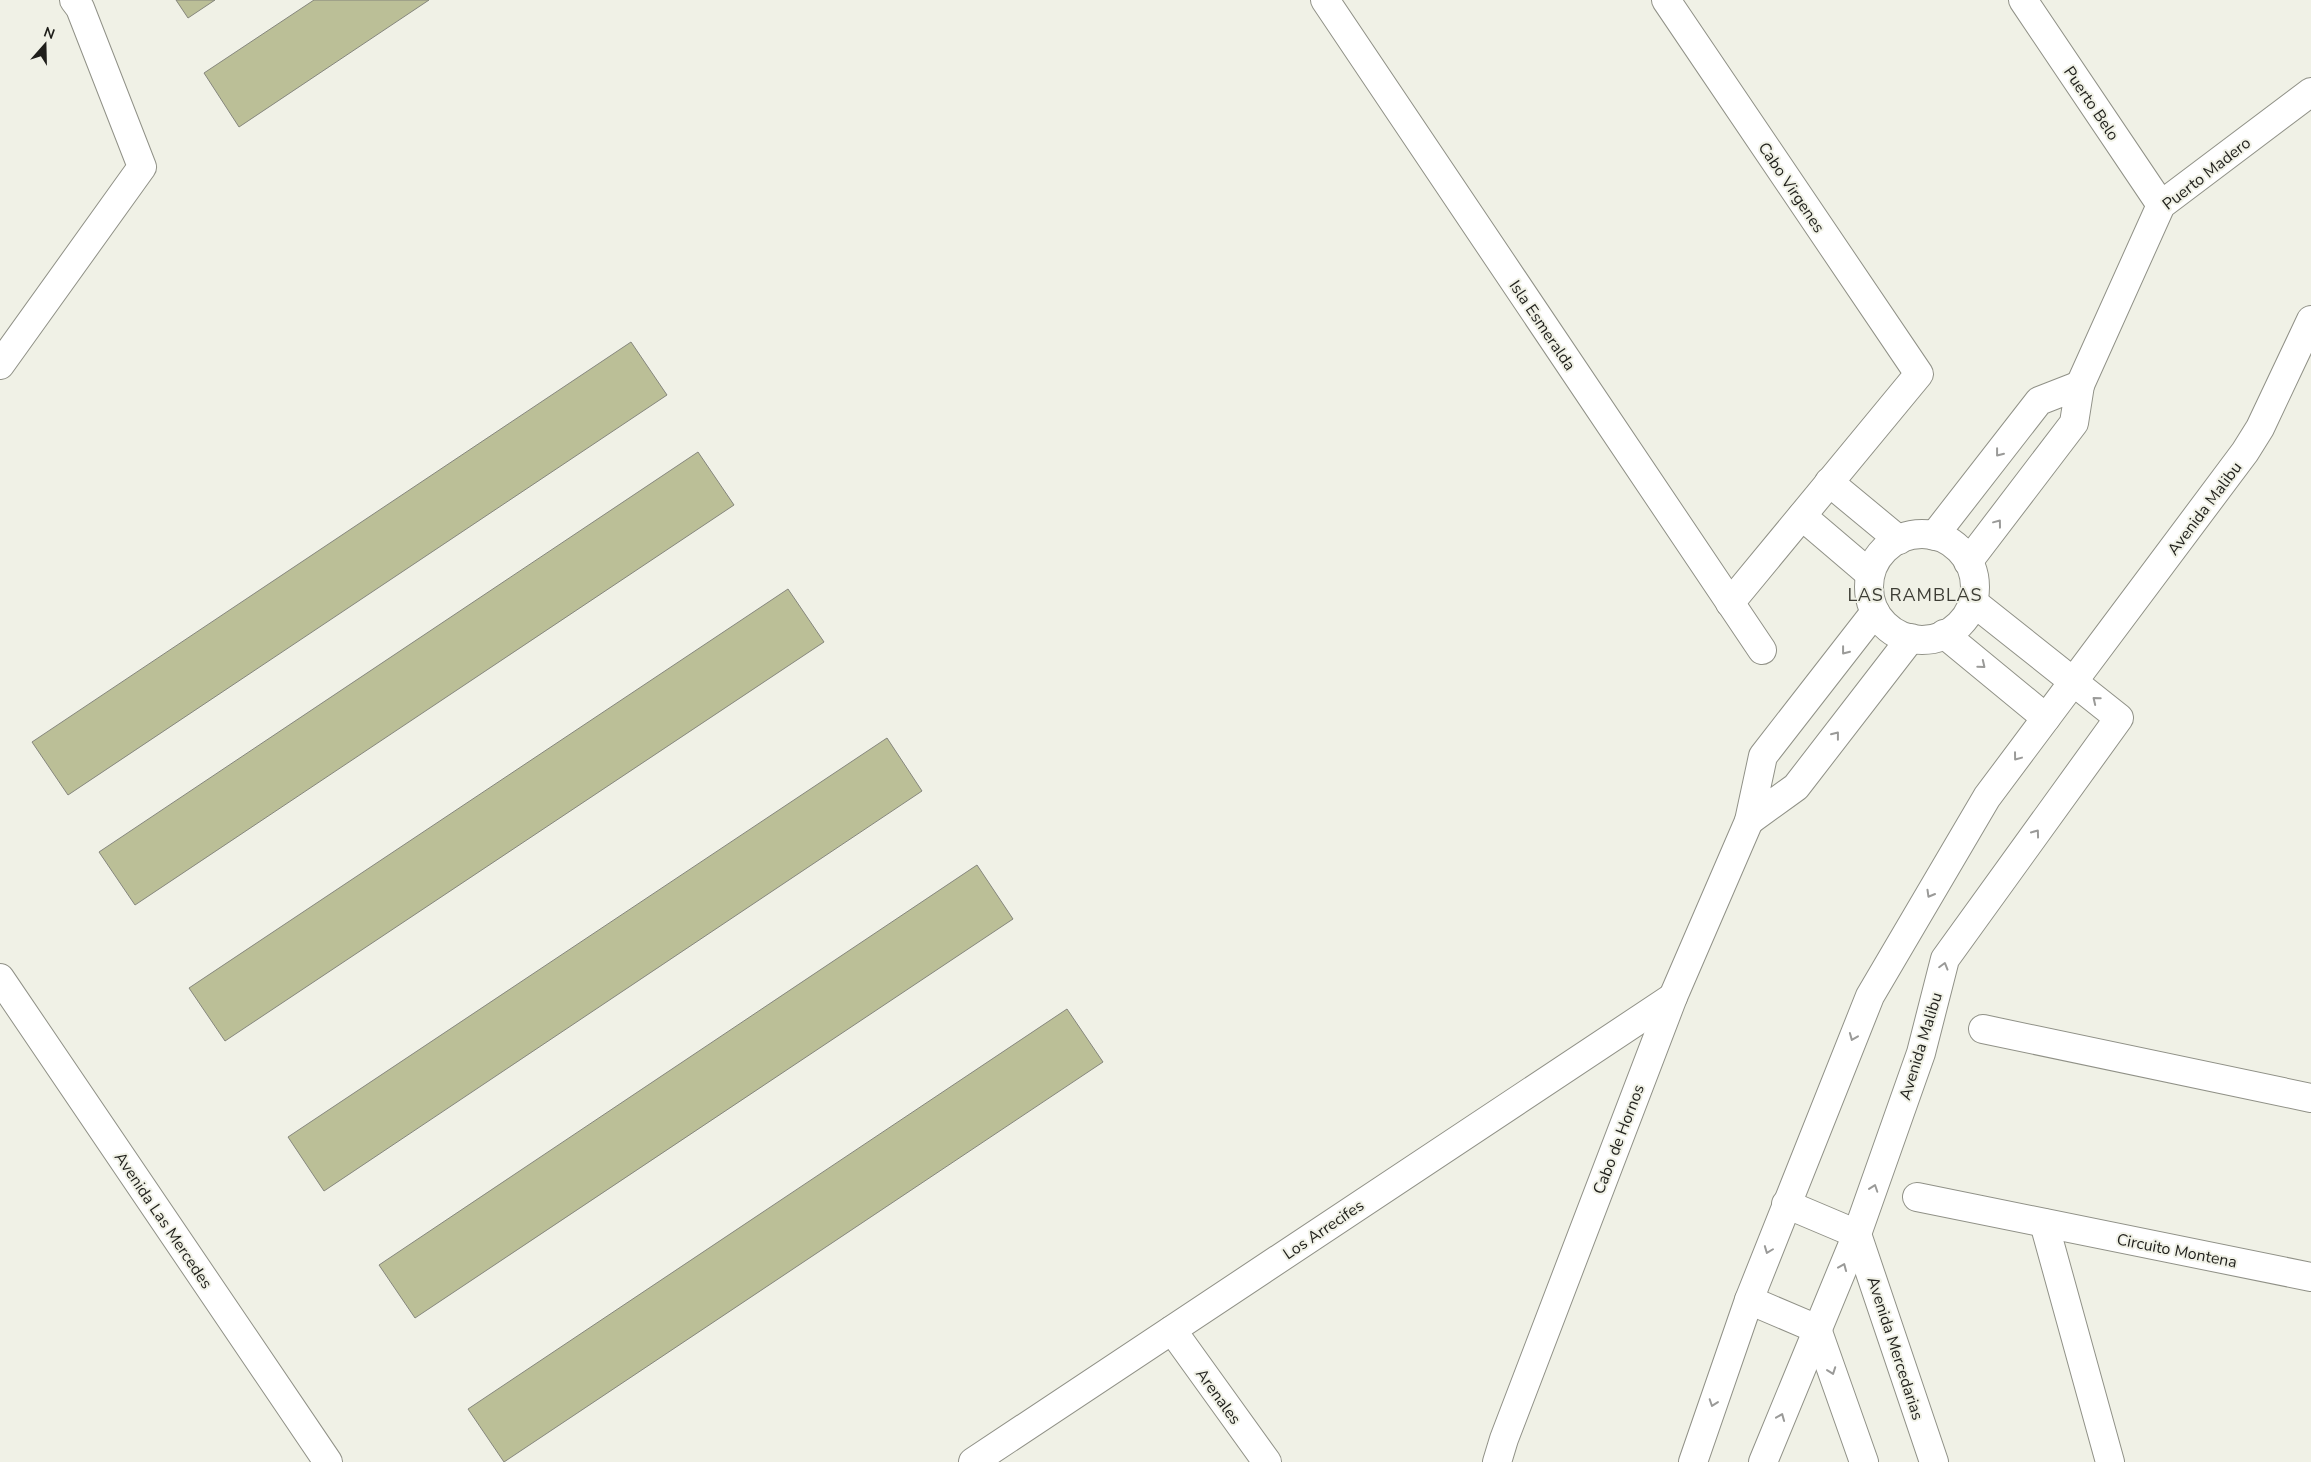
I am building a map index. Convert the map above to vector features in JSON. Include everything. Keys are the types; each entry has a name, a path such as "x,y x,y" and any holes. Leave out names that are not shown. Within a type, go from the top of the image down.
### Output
{"street":[{"path":"0,366 142,167 80,8 74,0"},
{"name":"Isla Esmeralda","path":"1325,0 1762,650"},
{"name":"Cabo Virgenes","path":"1666,0 1918,374 1830,482"},
{"name":"Puerto Belo","path":"2022,0 2161,205"},
{"name":"Puerto Madero","path":"1968,562 2074,423 2080,385 2161,205 2311,92"},
{"name":"Avenida Malibu","path":"1693,1462 1749,1300 1870,996 1987,797 2246,452 2260,428 2311,320"},
{"path":"1934,536 2039,401 2080,385"},
{"path":"2018,428 2051,454"},
{"path":"1730,603 1830,482 1899,540"},
{"path":"1802,516 1870,574"},
{"path":"1929,534 1934,536 1945,539 1958,548 1968,562 1974,580 1973,602 1967,616 1954,629 1938,638 1920,640 1902,636 1887,627 1875,612 1869,596 1870,574 1883,550 1899,540 1912,535 1929,534"},
{"path":"1973,602 2073,682"},
{"name":"Cabo de Hornos","path":"1497,1462 1504,1439 1673,997 1749,820 1764,756 1875,612"},
{"path":"1944,634 2046,718"},
{"path":"1749,820 1796,787 1911,638"},
{"name":"Avenida Malibu","path":"1763,1462 1858,1234 1921,1053 1945,959 2119,718 2073,682"},
{"path":"1782,733 1816,761"},
{"name":"Avenida Las Mercedes","path":"0,978 328,1462"},
{"name":"Los Arrecifes","path":"973,1462 1673,997"},
{"path":"1983,1029 2311,1098"},
{"name":"Circuito Montena","path":"1917,1197 2311,1277"},
{"path":"1786,1204 1858,1234"},
{"path":"2044,1223 2110,1462"},
{"name":"Avenida Mercedarias","path":"1858,1234 1934,1462"},
{"path":"1749,1300 1817,1329 1864,1462"},
{"name":"Arenales","path":"1172,1330 1266,1462"}],"building":[{"path":"176,0 215,0 188,18"},
{"path":"314,0 429,0 239,127 204,73"},
{"path":"631,342 667,395 68,795 32,742"},
{"path":"698,452 734,505 135,905 99,852"},
{"path":"788,589 824,642 225,1041 189,988"},
{"path":"887,738 922,791 324,1191 288,1137"},
{"path":"977,865 1013,919 415,1318 379,1265"},
{"path":"1067,1009 1103,1062 504,1462 468,1409"}],"district":[{"name":"LAS RAMBLAS","path":"1915,595"}]}
